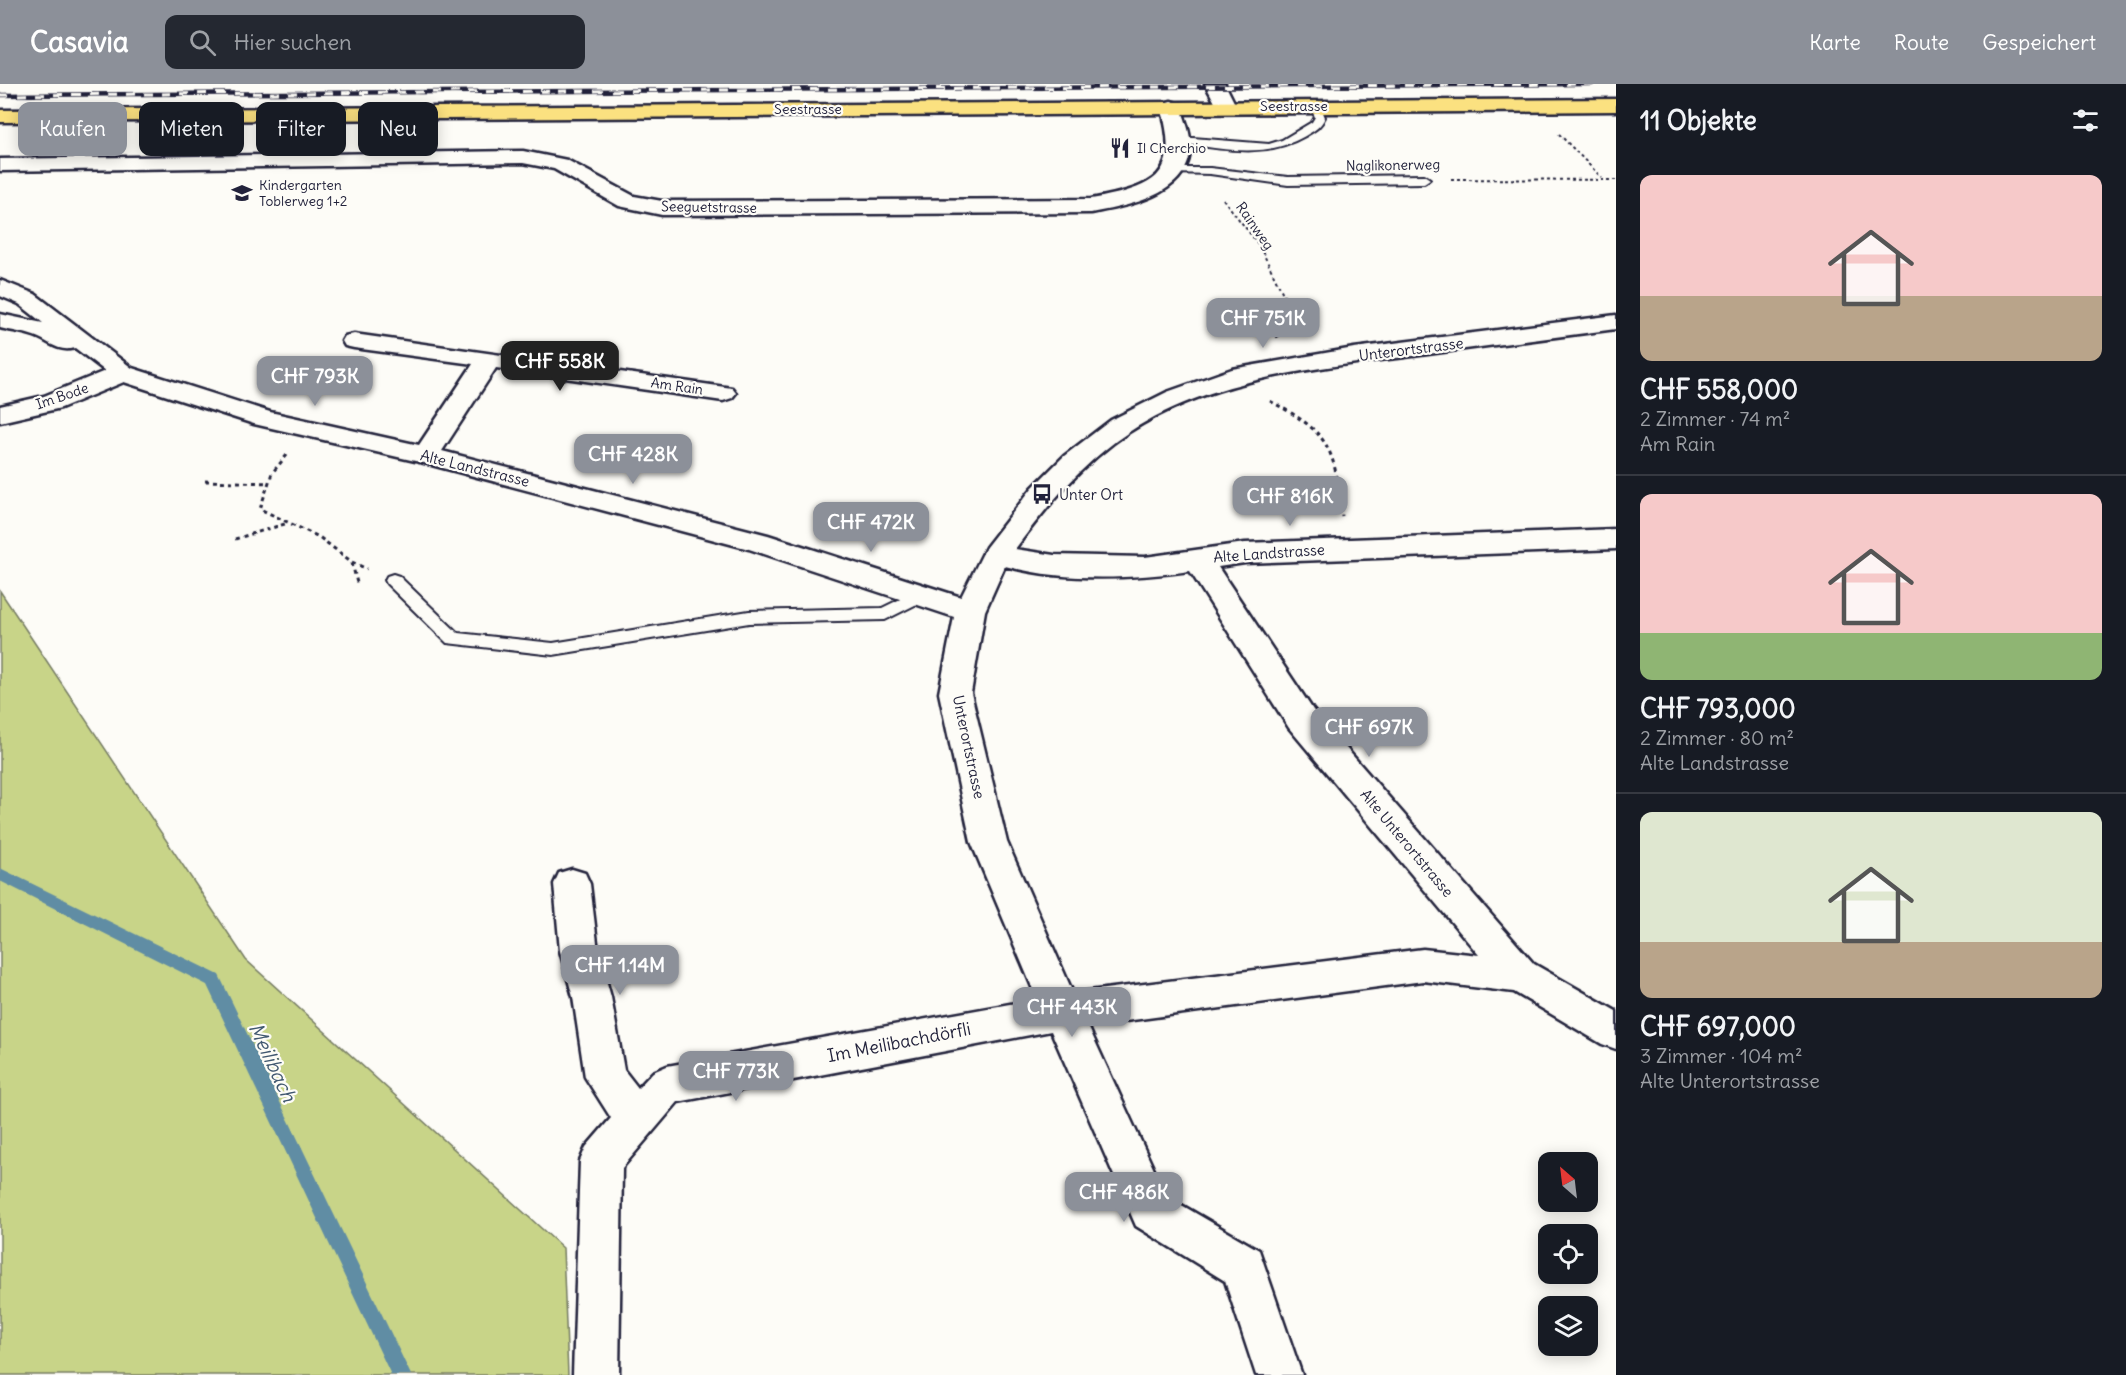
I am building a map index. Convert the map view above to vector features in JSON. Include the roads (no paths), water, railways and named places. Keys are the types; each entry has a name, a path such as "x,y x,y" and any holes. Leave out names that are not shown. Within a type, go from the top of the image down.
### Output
{"main road":[{"name":"Seestrasse","path":"0,116 1616,105"}],"street":[{"path":"1215,84 1226,106"},
{"path":"1171,107 1180,140 1172,170"},
{"name":"Seeguetstrasse","path":"0,165 523,157 560,164 627,201 662,208 1091,206 1137,197 1159,185 1172,170"},
{"name":"Alte Landstrasse","path":"0,287 27,299 123,373 263,418 426,455 758,542 970,611"},
{"path":"0,321 42,330 123,373"},
{"name":"Unterortstrasse","path":"1062,1012 989,842 956,693 970,611 996,554 1042,494 1074,462 1120,426 1176,398 1232,377 1287,366 1616,322"},
{"name":"Am Rain","path":"354,341 723,393"},
{"path":"426,455 489,359"},
{"name":"Im Bode","path":"0,414 52,402 123,373"},
{"name":"Alte Landstrasse","path":"996,554 1031,563 1145,567 1197,558 1346,548 1616,539"},
{"name":"Alte Unterortstrasse","path":"1197,558 1301,719 1520,976"},
{"path":"572,884 579,951 592,997 605,1077 637,1120"},
{"path":"1280,1375 1244,1266 1152,1211 1062,1012 1423,965 1520,976 1616,1031"},
{"name":"Im Meilibachdörfli","path":"596,1375 601,1161 667,1085 1062,1012"}],"lane":[{"path":"1180,140 1220,146 1269,147 1286,142 1317,124 1320,117 1315,106"},
{"name":"Naglikonerweg","path":"1172,170 1210,171 1288,181 1424,179"},
{"path":"393,580 453,639 553,649 749,617 885,614 921,595"}],"waterway":[{"name":"Meilibach","path":"0,874 213,980 401,1375"}],"railway":[{"path":"0,95 1592,84"}],"place":[{"name":"Il Cherchio","path":"1120,148"},
{"name":"Kindergarten Toblerweg 1+2","path":"242,193"},
{"name":"Unter Ort","path":"1042,494"}]}
